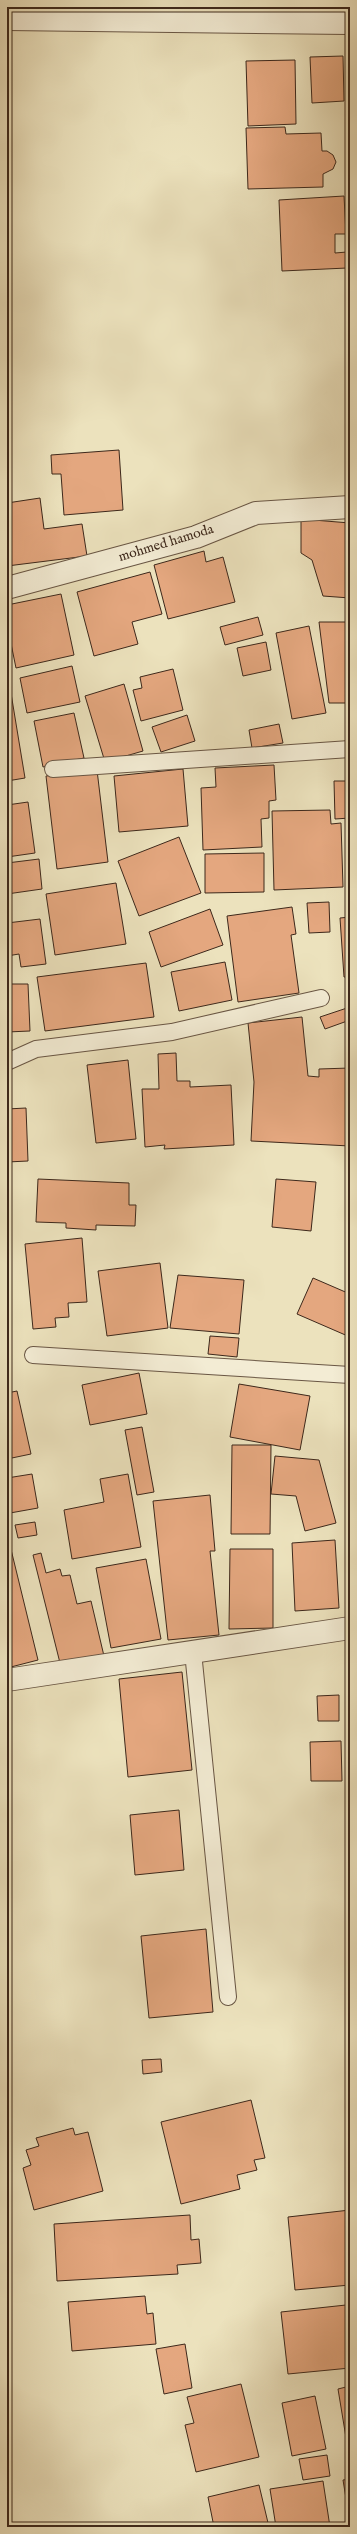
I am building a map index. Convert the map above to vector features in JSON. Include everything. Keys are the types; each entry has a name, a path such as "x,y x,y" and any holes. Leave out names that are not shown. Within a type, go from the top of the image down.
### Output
{"street":[{"path":"7,19 350,23"},
{"name":"mohmed hamoda","path":"7,588 196,537 256,513 350,507"},
{"path":"7,1680 350,1628"}],"lane":[{"path":"53,769 350,749"},
{"path":"7,1062 36,1049 172,1032 321,998"},
{"path":"33,1355 350,1375"},
{"path":"193,1652 228,1997"}],"building":[{"path":"343,56 344,101 312,103 310,57"},
{"path":"295,60 296,124 248,126 246,61"},
{"path":"285,127 286,134 321,133 322,151 327,151 333,155 336,162 333,169 323,174 323,187 248,189 246,128"},
{"path":"344,196 346,234 335,234 335,253 347,252 347,268 282,271 279,200"},
{"path":"119,450 123,510 64,515 61,474 52,474 51,455"},
{"path":"40,498 44,529 82,524 87,556 7,566 7,503"},
{"path":"301,519 350,523 350,598 323,596 312,560 301,553"},
{"path":"204,551 206,562 223,557 235,602 168,619 154,565"},
{"path":"150,572 162,614 132,622 138,644 94,656 77,592"},
{"path":"61,594 74,655 16,668 7,624 7,605"},
{"path":"258,617 263,635 225,645 220,627"},
{"path":"319,622 350,622 350,703 329,703"},
{"path":"309,626 326,713 292,719 276,633"},
{"path":"266,642 271,670 243,676 237,648"},
{"path":"72,666 80,702 27,713 20,678"},
{"path":"7,669 25,778 7,781"},
{"path":"173,669 183,710 141,721 133,690 142,688 140,677"},
{"path":"124,684 143,751 105,762 85,696"},
{"path":"74,713 84,758 43,767 34,721"},
{"path":"187,715 195,741 161,752 152,727"},
{"path":"279,724 283,743 252,748 249,730"},
{"path":"274,765 276,800 269,801 269,818 261,819 262,847 203,850 201,788 216,787 215,768"},
{"path":"183,769 188,826 119,832 114,776"},
{"path":"97,770 108,862 57,869 46,776"},
{"path":"334,781 350,781 350,818 335,819"},
{"path":"28,802 35,853 7,857 7,805"},
{"path":"330,810 331,824 341,823 343,887 274,890 272,811"},
{"path":"179,837 201,893 139,916 118,861"},
{"path":"264,853 264,892 205,893 205,854"},
{"path":"39,859 42,889 7,894 7,863"},
{"path":"116,883 126,944 55,955 46,894"},
{"path":"329,902 330,932 309,933 307,903"},
{"path":"292,907 296,934 291,935 299,993 238,1002 227,916"},
{"path":"210,909 223,945 161,967 149,932"},
{"path":"350,917 350,977 344,977 340,918"},
{"path":"40,919 46,964 21,967 19,954 7,956 7,923"},
{"path":"225,962 232,1000 179,1011 171,972"},
{"path":"146,963 154,1017 45,1031 37,977"},
{"path":"7,984 28,984 30,1031 7,1032"},
{"path":"350,1007 350,1020 325,1029 320,1017"},
{"path":"302,1017 308,1076 319,1077 319,1069 350,1068 350,1146 251,1141 254,1082 248,1023"},
{"path":"176,1053 177,1081 190,1081 190,1087 231,1085 234,1145 164,1149 165,1145 145,1147 142,1089 159,1089 158,1054"},
{"path":"128,1060 136,1139 96,1143 87,1065"},
{"path":"26,1108 28,1161 7,1162 7,1109"},
{"path":"38,1179 129,1183 129,1205 136,1205 135,1226 96,1225 96,1230 66,1228 66,1223 36,1222"},
{"path":"276,1179 316,1182 311,1231 272,1227"},
{"path":"82,1238 87,1302 68,1303 69,1317 55,1318 56,1327 33,1329 25,1244"},
{"path":"160,1263 168,1328 107,1336 98,1271"},
{"path":"178,1275 244,1280 239,1334 170,1328"},
{"path":"313,1278 350,1294 350,1337 297,1314"},
{"path":"210,1336 239,1338 237,1357 208,1354"},
{"path":"139,1373 147,1414 90,1425 82,1385"},
{"path":"239,1384 310,1396 300,1450 230,1437"},
{"path":"17,1391 31,1454 7,1459 7,1393"},
{"path":"142,1427 154,1492 137,1495 125,1430"},
{"path":"232,1445 271,1445 270,1534 231,1534"},
{"path":"275,1456 319,1460 336,1523 305,1531 296,1496 271,1494"},
{"path":"32,1474 38,1508 10,1513 7,1478"},
{"path":"128,1474 141,1547 72,1559 64,1510 104,1502 100,1479"},
{"path":"210,1495 215,1551 210,1551 219,1635 168,1640 153,1501"},
{"path":"35,1522 37,1535 18,1538 15,1525"},
{"path":"7,1533 38,1660 7,1668"},
{"path":"335,1540 339,1608 295,1611 292,1543"},
{"path":"230,1549 273,1549 273,1628 229,1629"},
{"path":"41,1553 46,1573 60,1569 62,1576 70,1575 77,1604 91,1601 104,1656 61,1667 33,1555"},
{"path":"146,1559 161,1639 111,1648 96,1568"},
{"path":"182,1672 192,1770 128,1777 119,1679"},
{"path":"339,1695 339,1721 318,1721 317,1696"},
{"path":"341,1741 342,1781 311,1781 310,1742"},
{"path":"179,1810 184,1870 135,1875 130,1815"},
{"path":"206,1929 213,2012 149,2018 141,1936"},
{"path":"161,2059 162,2072 143,2074 142,2060"},
{"path":"251,2100 265,2158 254,2160 257,2170 237,2175 240,2189 181,2204 161,2122"},
{"path":"73,2128 75,2135 88,2132 103,2191 34,2210 23,2168 31,2165 26,2150 39,2146 36,2138"},
{"path":"350,2210 350,2285 295,2290 288,2217"},
{"path":"190,2215 191,2240 199,2239 201,2263 177,2265 178,2274 57,2281 54,2224"},
{"path":"145,2296 147,2314 153,2313 156,2344 72,2351 68,2302"},
{"path":"346,2305 350,2368 288,2374 281,2312"},
{"path":"185,2344 192,2388 164,2394 156,2349"},
{"path":"241,2384 259,2457 196,2472 185,2425 194,2423 187,2397"},
{"path":"350,2386 350,2462 338,2389"},
{"path":"315,2396 326,2449 292,2456 282,2403"},
{"path":"327,2455 330,2476 303,2480 299,2459"},
{"path":"350,2479 350,2523 343,2480"},
{"path":"323,2481 330,2527 276,2527 270,2489"},
{"path":"259,2485 269,2527 214,2527 208,2497"}]}
